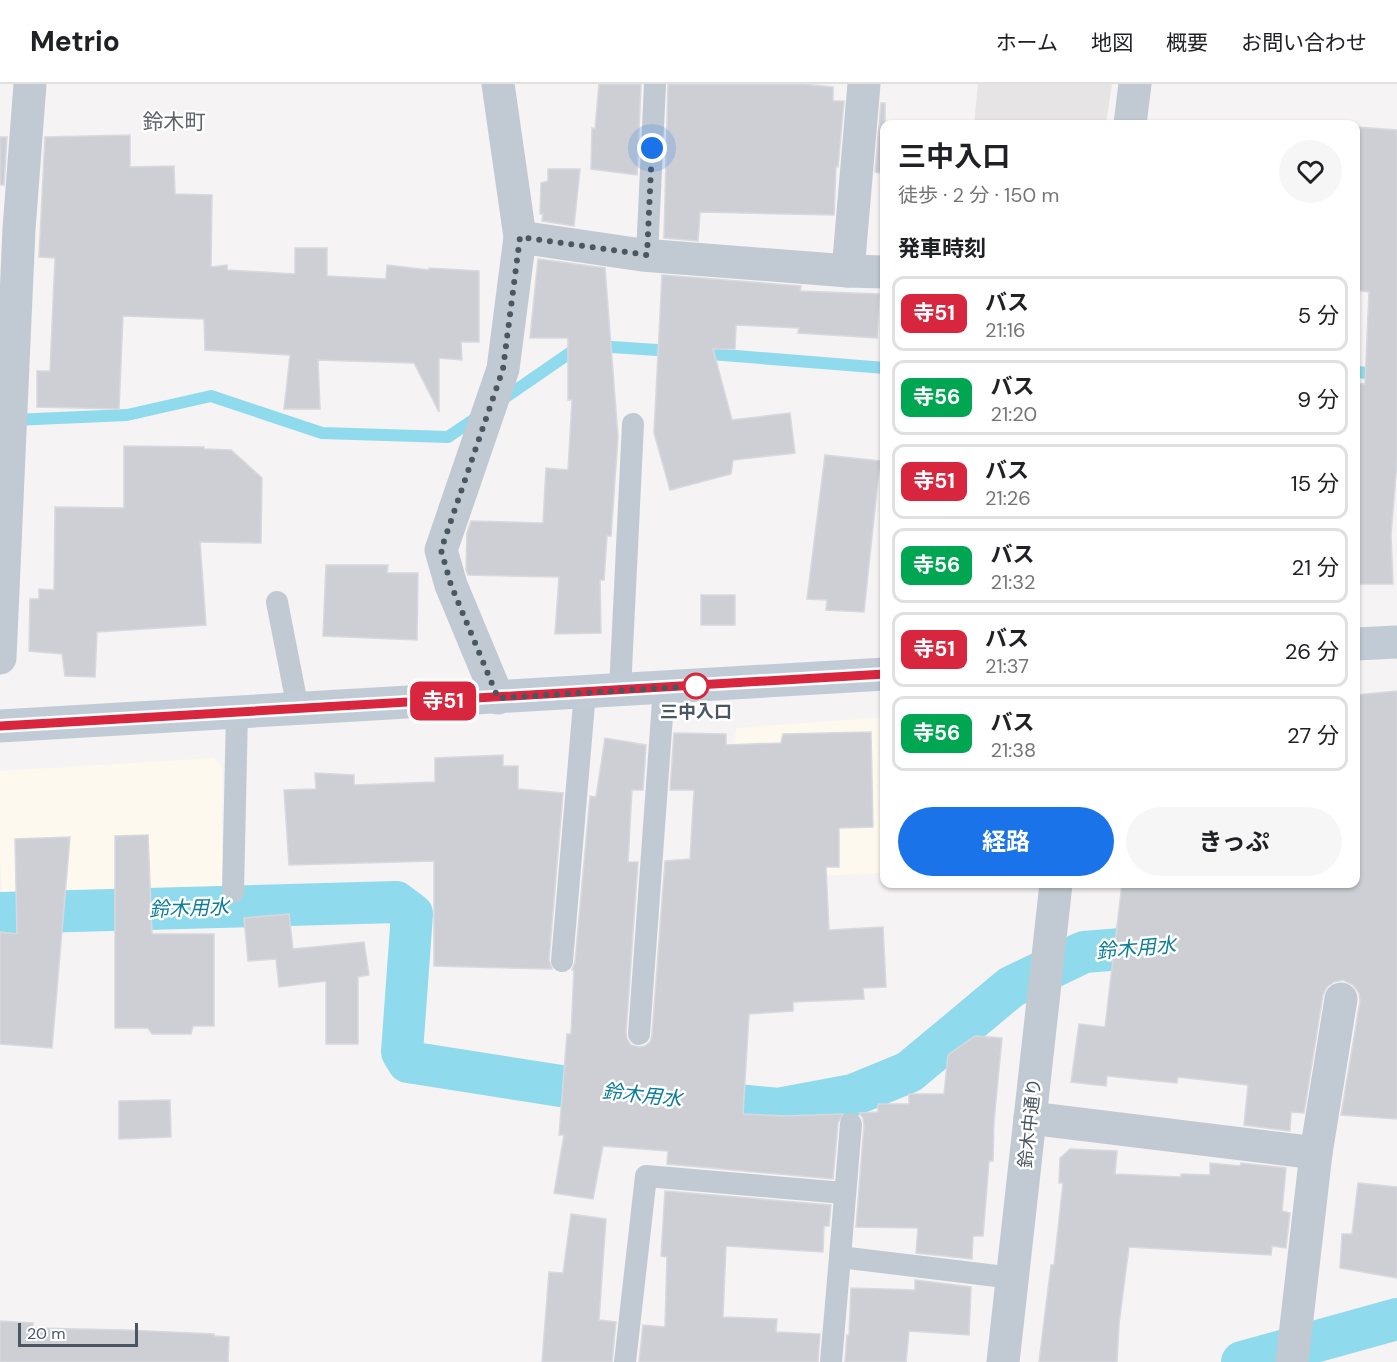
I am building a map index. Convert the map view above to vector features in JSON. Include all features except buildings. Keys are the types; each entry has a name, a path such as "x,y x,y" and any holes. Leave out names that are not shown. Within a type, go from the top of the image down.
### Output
{"main road":[{"path":"1360,644 1397,642"},
{"path":"0,726 880,674"}],"street":[{"path":"0,658 19,229 30,84"},
{"path":"498,84 520,237 502,373 441,550 451,585 498,698"},
{"path":"848,271 864,84"},
{"path":"1130,120 1135,84"},
{"path":"520,237 647,255 880,272"},
{"name":"鈴木中通り","path":"1003,1362 1056,888"},
{"path":"1292,1362 1316,1153 1341,999"},
{"path":"1030,1119 1316,1153"}],"lane":[{"path":"647,255 655,84"},
{"path":"620,690 633,424"},
{"path":"277,602 298,709"},
{"path":"639,1034 664,688"},
{"path":"562,961 585,692"},
{"path":"233,892 237,712"},
{"path":"831,1362 851,1124"},
{"path":"625,1362 646,1176 844,1193"},
{"path":"840,1257 1013,1278"}],"shaded area":[{"path":"978,84 1112,84 1107,120 974,120"},
{"path":"880,717 880,873 720,880 736,728"},
{"path":"214,758 222,766 222,895 3,903 0,862 0,771"}],"waterway":[{"path":"500,401 580,346"},
{"path":"597,346 672,351"},
{"path":"698,353 880,368"},
{"path":"1360,372 1369,373 1397,366"},
{"path":"13,420 127,415 211,396 322,433 448,437 479,416"},
{"name":"鈴木用水","path":"0,913 396,902 412,914 402,1052 408,1062 580,1089 620,1093"},
{"name":"鈴木用水","path":"688,1100 778,1109 853,1095 909,1072 1011,987 1084,952 1171,945"},
{"path":"1242,1362 1397,1319"}],"bus line":[{"name":"寺51","path":"0,726 880,674"}],"place":[{"name":"三中入口","path":"696,686"}],"district":[{"name":"鈴木町","path":"174,122"}],"route":[{"path":"652,148 647,255 520,237 503,369 441,550 451,585 498,698 696,686"}]}
